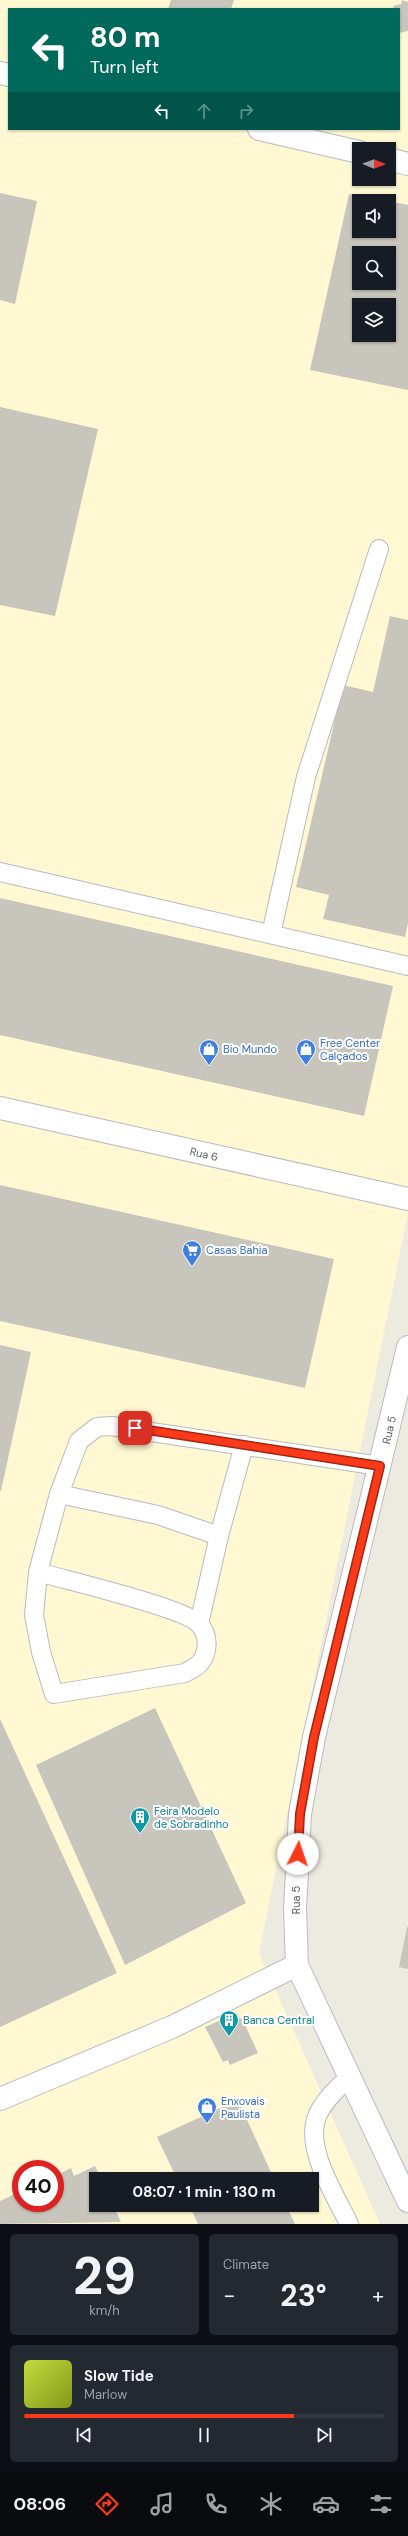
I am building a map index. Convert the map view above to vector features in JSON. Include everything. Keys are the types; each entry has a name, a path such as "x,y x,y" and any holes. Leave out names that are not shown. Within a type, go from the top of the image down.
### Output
{"street":[{"path":"263,130 352,150"},
{"path":"396,161 408,164"},
{"name":"Rua 6","path":"0,1108 408,1199"},
{"name":"Rua 5","path":"408,1347 314,1737 300,1814 296,1888 297,1965 408,2201"},
{"path":"0,2099 172,2027 297,1965"}],"lane":[{"path":"271,934 306,777 379,549"},
{"path":"0,872 408,966"},
{"path":"38,1572 177,1612 199,1624 206,1635 207,1649 200,1663 185,1673 54,1694 41,1652 34,1615 38,1572 59,1494 79,1441 97,1427 135,1428 380,1466"},
{"path":"199,1624 219,1536 244,1445"},
{"path":"59,1494 158,1515 219,1536"},
{"path":"349,2224 318,2160 315,2127 318,2114 327,2100 350,2076"}],"shaded area":[{"path":"0,0 408,0 408,1213 259,1953 380,2224 0,2224"}],"building":[{"path":"171,0 234,0 231,8 168,8"},
{"path":"402,0 408,2 408,31 400,33 400,8 394,8 393,6 401,4"},
{"path":"0,193 37,201 15,304 0,300"},
{"path":"349,194 352,195 352,238 396,238 396,202 408,205 408,390 310,370"},
{"path":"0,407 98,429 55,616 0,605"},
{"path":"390,616 408,620 408,923 405,937 323,919 329,895 296,887 343,685 373,692"},
{"path":"0,898 393,986 364,1116 0,1035"},
{"path":"0,1185 334,1259 305,1388 0,1321"},
{"path":"0,1345 31,1352 1,1491 0,1491"},
{"name":"Feira Modelo de Sobradinho","path":"155,1708 246,1903 125,1965 36,1765"},
{"path":"0,1719 117,1973 0,2027"},
{"path":"408,1927 408,1969 399,1967"},
{"name":"Banca Central","path":"237,2013 240,2019 242,2018 258,2053 230,2065 228,2060 223,2062 205,2027"},
{"path":"238,2100 271,2172 174,2172 157,2137"},
{"path":"95,2166 98,2172 89,2172 89,2212 116,2212 121,2222 0,2224 0,2201 12,2195 12,2212 64,2212 64,2172 71,2168 74,2176"},
{"path":"192,2212 289,2212 295,2224 198,2224"}],"place":[{"name":"Bio Mundo","path":"209,1066"},
{"name":"Free Center Calçados","path":"306,1066"},
{"name":"Casas Bahia","path":"192,1267"},
{"name":"Feira Modelo de Sobradinho","path":"140,1834"},
{"name":"Banca Central","path":"229,2037"},
{"name":"Enxovais Paulista","path":"207,2124"}],"route":[{"path":"135,1428 380,1466 314,1737 300,1814 298,1854"}]}
